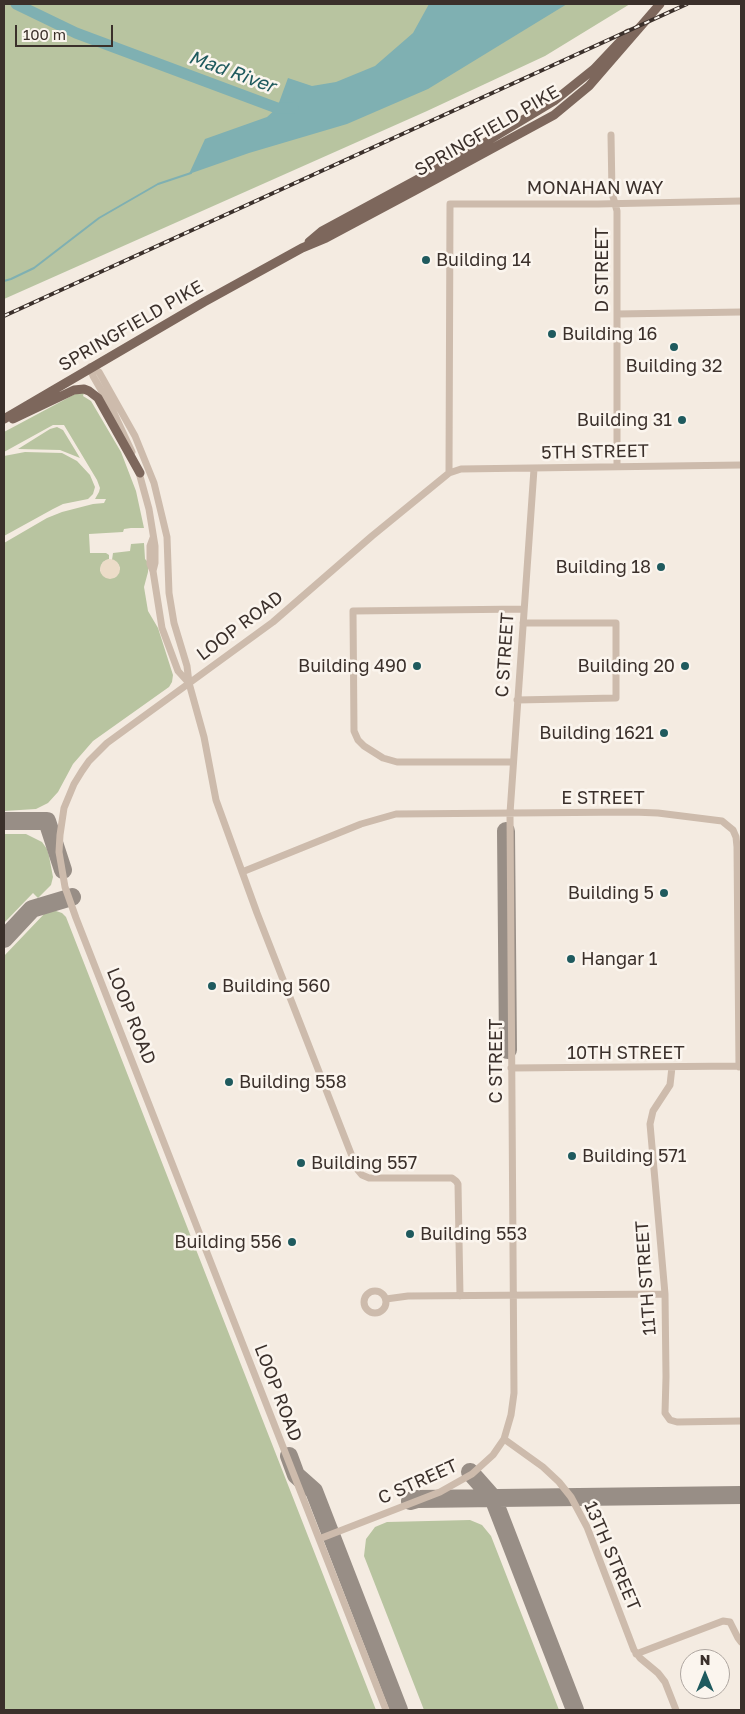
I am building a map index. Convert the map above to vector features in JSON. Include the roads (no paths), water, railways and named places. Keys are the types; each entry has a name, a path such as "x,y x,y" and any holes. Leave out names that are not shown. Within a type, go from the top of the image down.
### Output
{"main road":[{"name":"SPRINGFIELD PIKE","path":"302,248 322,231 497,136 554,101 585,78 652,4"},
{"name":"SPRINGFIELD PIKE","path":"4,419 90,367 302,248 326,238 414,192 554,115 589,86 660,4"},
{"path":"4,423 74,390 87,390 98,398 140,473"}],"street":[{"name":"D STREET","path":"611,135 612,193 616,211 617,466"},
{"name":"MONAHAN WAY","path":"449,473 450,204 741,201"},
{"path":"617,314 741,312"},
{"path":"90,367 126,438 140,473 149,509 153,538 150,546 150,558 164,635 178,671 189,683"},
{"path":"90,367 99,372 131,428 154,483 167,537 171,609 178,640 188,666 189,683 204,737 216,800 242,872 359,1172 365,1177 374,1178 452,1178 458,1184 460,1296"},
{"name":"5TH STREET","path":"449,473 462,469 741,465"},
{"name":"C STREET","path":"319,1539 459,1482 485,1464 504,1439 509,1424 513,1403 510,813 534,469"},
{"name":"LOOP ROAD","path":"386,1710 76,918 62,875 59,852 62,818 68,796 82,771 107,743 286,611 372,536 449,473"},
{"path":"513,762 397,762 383,758 364,746 358,740 354,731 353,611 524,609"},
{"path":"517,700 616,698 616,623 523,624"},
{"name":"E STREET","path":"242,872 387,815 408,813 652,812 716,819 730,826 734,833 737,847 740,1066"},
{"name":"10TH STREET","path":"511,1068 740,1066"},
{"name":"11TH STREET","path":"672,1067 670,1085 651,1114 650,1124 664,1294 665,1411 666,1416 670,1420 677,1422 741,1422"},
{"path":"386,1299 404,1296 664,1294"},
{"name":"13TH STREET","path":"504,1439 543,1467 571,1497 587,1527 636,1654 658,1673 665,1682 676,1710"},
{"path":"636,1654 723,1621 730,1622 741,1642"}],"water":[{"path":"429,4 567,4 428,89 347,124 249,153 189,174 205,139 267,117 277,108 288,78 312,86 336,82 375,66 413,33"}],"waterway":[{"name":"Mad River","path":"16,4 76,33 277,108 293,108"},
{"path":"4,281 34,268 99,218 158,184 191,173"}],"railway":[{"path":"4,316 687,4"}],"place":[{"name":"Building 14","path":"426,260"},
{"name":"Building 16","path":"552,334"},
{"name":"Building 32","path":"674,347"},
{"name":"Building 31","path":"682,420"},
{"name":"Building 18","path":"661,567"},
{"name":"Building 490","path":"417,666"},
{"name":"Building 20","path":"685,666"},
{"name":"Building 1621","path":"664,733"},
{"name":"Building 5","path":"664,893"},
{"name":"Hangar 1","path":"571,959"},
{"name":"Building 560","path":"212,986"},
{"name":"Building 558","path":"229,1082"},
{"name":"Building 571","path":"572,1156"},
{"name":"Building 557","path":"301,1163"},
{"name":"Building 553","path":"410,1234"},
{"name":"Building 556","path":"292,1242"}]}
